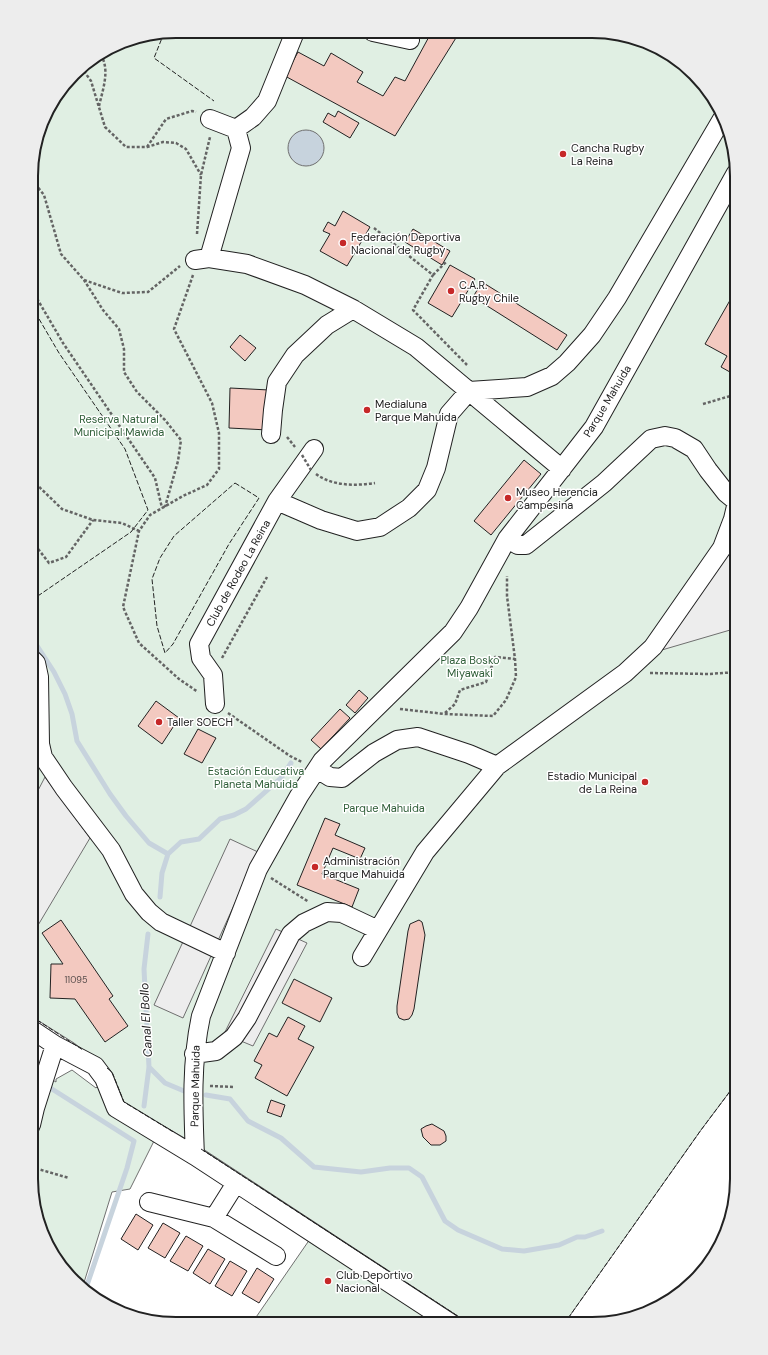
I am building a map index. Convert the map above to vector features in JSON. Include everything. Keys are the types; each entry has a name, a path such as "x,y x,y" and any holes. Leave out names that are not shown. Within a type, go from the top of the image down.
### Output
{"street":[{"path":"236,129 253,117 267,101 293,38"},
{"path":"401,38 410,40"},
{"path":"210,119 236,129"},
{"path":"277,501 321,520 358,531 380,527 409,508 427,490 436,468 450,414 469,391 527,387 552,376 567,363 592,335 617,298 719,123"},
{"path":"236,129 241,148 202,259 247,264 304,285 353,309 416,347 562,469"},
{"name":"Parque Mahuida","path":"195,1156 193,1086 194,1054 201,1016 258,869 299,796 322,761 453,632 469,608 507,539 594,426 730,184"},
{"path":"272,434 273,410 277,382 300,350 327,325 353,309"},
{"path":"507,539 518,545 526,545 604,483 651,439 665,436 675,438 694,449 730,496"},
{"name":"Club de Rodeo La Reina","path":"213,675 201,658 199,644 277,501 308,452"},
{"path":"362,957 424,852 497,766 625,673 653,647 722,548 730,527"},
{"path":"38,672 40,744 38,753"},
{"path":"213,675 215,704"},
{"path":"317,769 330,777 342,778 374,753 397,740 418,737 469,754 497,766"},
{"path":"38,758 64,788 111,850 134,894 149,912 161,922 226,953"},
{"path":"194,1054 216,1051 234,1037 247,1018 291,934 304,923 327,912 342,913 378,930"},
{"path":"38,1034 55,1045 95,1066 104,1078 116,1108 195,1156 441,1317"},
{"path":"38,1099 55,1045"},
{"path":"214,1218 236,1183"},
{"path":"149,1202 214,1218 276,1256"}],"path":[{"path":"99,106 106,76 103,59"},
{"path":"85,72 91,81 106,127 126,147 147,147 163,142 176,144 186,149 201,175"},
{"path":"147,147 166,119 192,110 210,119 211,133 201,175 202,259 194,271 174,329 212,403 219,433 219,469 207,485 150,515"},
{"path":"38,188 44,195 61,254 84,280 103,310 119,329 124,349 124,372 136,392 165,420 181,440 178,461 164,508"},
{"path":"374,228 433,275"},
{"path":"84,280 122,293 148,292 178,267 202,259"},
{"path":"447,261 433,275 413,310 469,368"},
{"path":"38,300 63,343 155,478 164,508"},
{"path":"702,404 730,396"},
{"path":"308,452 311,470 322,478 341,484 362,485 375,483"},
{"path":"38,486 62,509 93,520 122,523 139,531"},
{"path":"38,549 49,563 66,557 93,520"},
{"path":"395,714 400,709 445,714 493,716 506,700 516,677 507,596 507,575"},
{"path":"213,675 267,577"},
{"path":"445,714 455,704 460,690 486,682 495,657 515,659"},
{"path":"625,673 709,674 730,672"},
{"path":"258,869 327,912"},
{"path":"193,1086 235,1087"},
{"path":"38,1170 68,1178"}],"green space":[{"name":"Parque Mahuida","path":"167,38 601,38 636,45 653,52 683,72 696,85 707,100 716,115 723,132 729,158 730,1091 569,1317 459,1317 200,1147 162,1125 130,1189 112,1192 84,1282 72,1270 52,1240 45,1223 38,1188 38,1071 56,1082 56,1079 72,1070 96,1088 112,1072 74,1043 38,1020 38,176 39,158 45,132 61,100 72,85 85,72 100,61 123,49 149,41"},
{"name":"Club Deportivo Nacional","path":"310,1239 429,1317 256,1317"}],"shaded area":[{"path":"310,130 319,135 323,141 323,155 319,161 310,166 302,166 293,161 289,155 288,144 293,135 299,131"},
{"path":"730,538 730,630 655,652"},
{"path":"45,777 90,838 38,925 38,790"},
{"path":"230,839 258,852 183,1018 154,1005"},
{"path":"276,929 307,943 253,1046 224,1034"}],"building":[{"path":"428,38 456,38 395,136 285,76 298,52 324,66 331,53 363,72 357,82 383,96 395,77 405,81"},
{"path":"338,111 359,123 350,138 323,122 328,113 335,117"},
{"name":"Federación Deportiva Nacional de Rugby","path":"343,211 370,227 347,266 320,251 330,234 323,231 328,222 335,226"},
{"path":"413,229 450,251 442,265 405,242"},
{"name":"C.A.R. Rugby Chile","path":"450,265 475,279 452,317 428,303"},
{"path":"482,282 567,335 557,350 473,297"},
{"path":"730,300 730,372 721,367 727,356 705,344"},
{"path":"240,335 256,348 245,361 230,347"},
{"path":"230,388 269,390 268,430 229,428"},
{"name":"Museo Herencia Campesina","path":"524,460 541,474 491,535 474,521"},
{"path":"359,690 368,698 355,713 346,705"},
{"name":"Taller SOECH","path":"156,701 179,718 162,744 138,726"},
{"path":"340,709 350,718 321,749 311,740"},
{"path":"198,729 216,738 202,763 184,754"},
{"name":"Administración Parque Mahuida","path":"325,818 340,824 335,835 365,848 360,859 333,848 322,874 359,889 352,907 297,885"},
{"path":"61,920 113,996 109,999 128,1026 105,1042 75,999 50,998 51,964 63,964 42,933"},
{"path":"419,920 422,922 425,935 414,1009 409,1019 404,1020 399,1018 397,1006 408,931 410,924"},
{"path":"294,979 332,998 320,1022 282,1003"},
{"path":"288,1017 305,1026 298,1039 314,1047 287,1096 255,1078 262,1065 254,1061 269,1033 277,1037"},
{"path":"271,1100 285,1105 281,1117 267,1112"},
{"path":"432,1124 444,1131 446,1136 446,1141 440,1145 431,1145 423,1137 421,1129"},
{"path":"136,1214 153,1225 138,1250 121,1239"},
{"path":"163,1223 180,1233 165,1258 148,1248"},
{"path":"186,1236 203,1246 188,1271 170,1261"},
{"path":"208,1249 225,1259 210,1284 193,1273"},
{"path":"230,1261 247,1271 232,1296 215,1286"},
{"path":"257,1268 274,1279 259,1303 242,1293"}],"waterway":[{"path":"38,647 54,672 65,694 72,714 77,741 110,794 149,843 168,854"},
{"name":"Canal El Bollo","path":"160,897 162,873 168,854 181,842 199,839 220,819 234,815 246,809 281,778 291,763"},
{"name":"Canal El Bollo","path":"144,1106 149,1067 144,969 148,934"},
{"path":"149,1067 165,1083 184,1091"},
{"name":"Canal El Bollo","path":"52,1089 134,1141 127,1168 87,1285"},
{"path":"206,1095 230,1099 248,1121 281,1138 314,1167 361,1172 390,1168 409,1168 422,1177 445,1221 458,1230 502,1249 524,1251 559,1245 577,1237 585,1237 602,1231"}],"fence":[{"path":"162,39 154,58 214,101"},
{"path":"38,317 59,353 125,449 148,510 131,532 38,596"},
{"path":"235,483 259,498 229,544 173,644 165,653 157,626 152,579 160,558 174,536 235,483"},
{"path":"38,1021 83,1050"},
{"path":"107,1068 112,1072 124,1102 175,1133"},
{"path":"569,1317 730,1091"},
{"path":"201,1149 459,1317"}],"place":[{"name":"Cancha Rugby La Reina","path":"563,154"},
{"name":"Federación Deportiva Nacional de Rugby","path":"343,243"},
{"name":"C.A.R. Rugby Chile","path":"451,291"},
{"name":"Medialuna Parque Mahuida","path":"367,410"},
{"name":"Museo Herencia Campesina","path":"508,498"},
{"name":"Taller SOECH","path":"159,722"},
{"name":"Estadio Municipal de La Reina","path":"645,782"},
{"name":"Administración Parque Mahuida","path":"315,867"},
{"name":"Club Deportivo Nacional","path":"328,1281"}],"park label":[{"name":"Reserva Natural Municipal Mawida","path":"119,425"},
{"name":"Plaza Bosko Miyawaki","path":"470,666"},
{"name":"Estación Educativa Planeta Mahuida","path":"256,777"}]}
